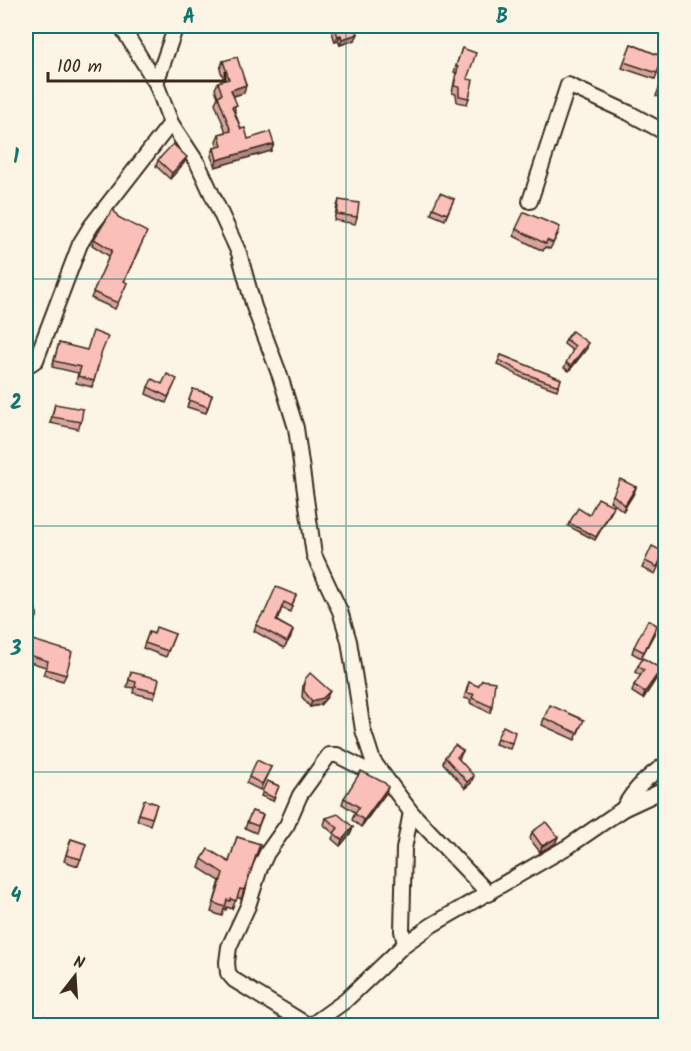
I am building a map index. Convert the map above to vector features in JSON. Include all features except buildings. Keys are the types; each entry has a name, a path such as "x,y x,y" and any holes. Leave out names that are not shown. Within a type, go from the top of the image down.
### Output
{"street":[{"path":"121,26 156,83 171,123 198,164 234,243 249,284 254,307 280,376 296,428 314,555 340,610 349,641 363,730 373,761 411,812 489,894"},
{"path":"156,83 176,26"},
{"path":"530,201 568,85 630,113 666,133"},
{"path":"26,367 36,360 80,244 171,123"},
{"path":"387,780 337,755 329,755 324,760 300,795 277,842 267,853 230,947 227,962 228,973 234,980 309,1026 345,1001 405,944 432,925 569,846 623,809 666,789"},
{"path":"623,809 631,794 645,779 666,764"},
{"path":"405,944 402,931 404,849 411,812"}]}
